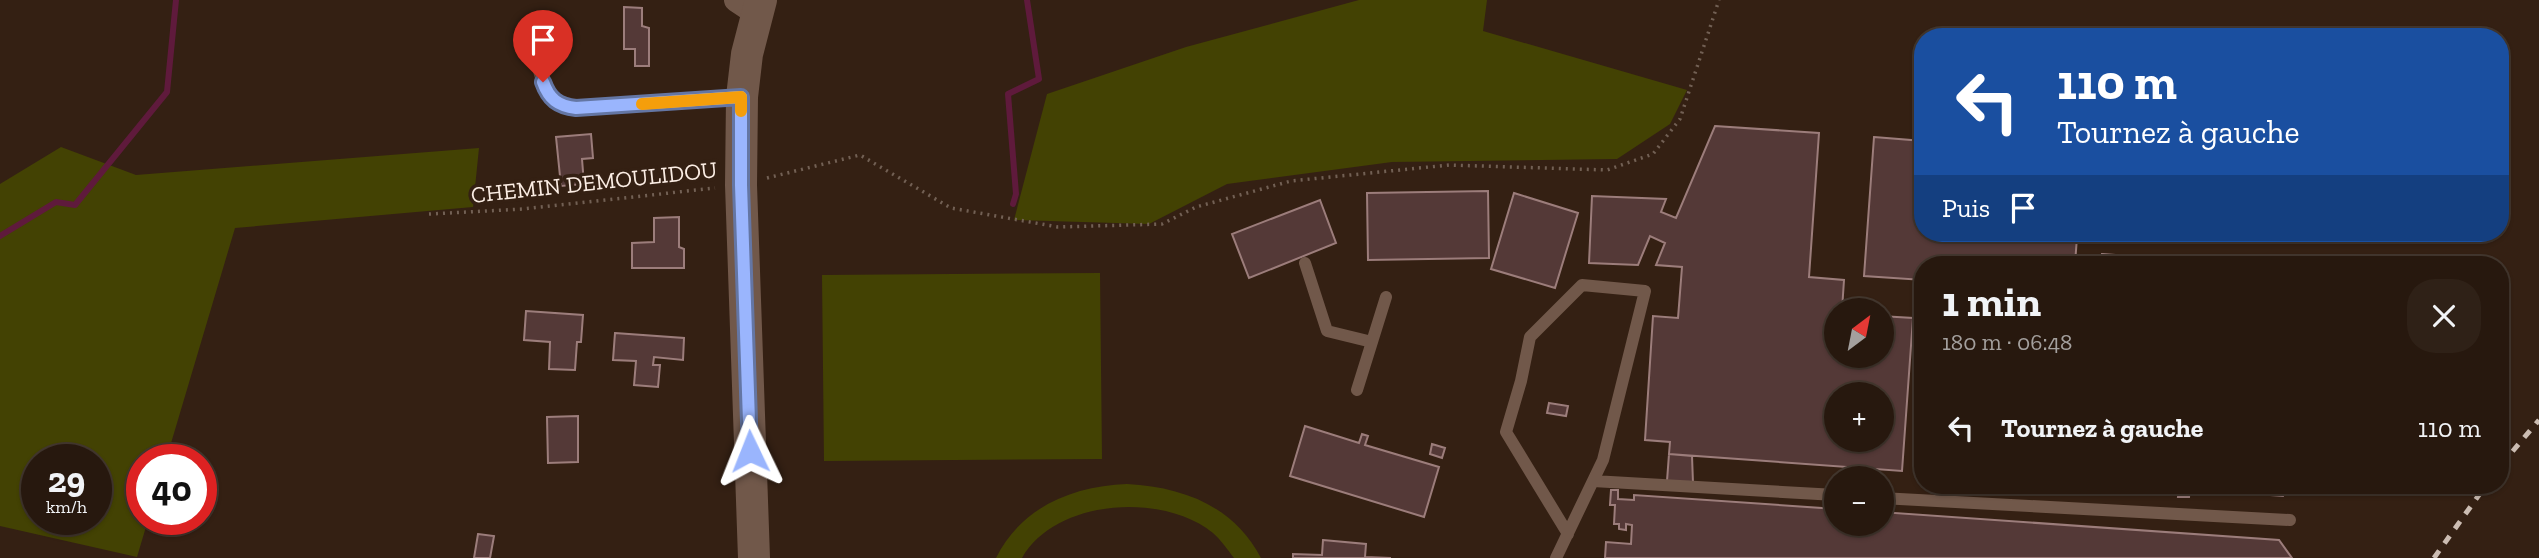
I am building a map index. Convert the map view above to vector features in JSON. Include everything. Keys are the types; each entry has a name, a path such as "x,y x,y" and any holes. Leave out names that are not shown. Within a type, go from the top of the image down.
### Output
{"street":[{"path":"751,5 741,97 741,185 754,558"}],"lane":[{"path":"533,41 538,68 548,96 563,107 741,97"},
{"path":"1305,263 1327,331 1372,342"},
{"path":"1556,558 1603,460 1645,291 1582,285 1530,337 1506,432 1567,534"},
{"path":"1357,390 1386,297"},
{"path":"1593,481 1824,494"},
{"path":"1894,499 2290,520"}],"path":[{"name":"CHEMIN DEMOULIDOU","path":"429,214 523,209 741,185 860,155 951,208 1058,227 1163,224 1196,207 1291,181 1436,166 1607,170 1653,154 1680,119 1719,0"}],"shaded area":[{"path":"1359,0 1487,0 1483,31 1687,90 1670,124 1617,159 1392,162 1227,184 1149,224 1014,220 1047,94 1186,47"},
{"path":"61,147 136,175 479,148 473,207 235,228 171,444 126,444 126,535 144,535 137,557 40,535 112,535 112,444 21,444 21,531 0,526 0,184"},
{"path":"1100,273 1102,459 824,461 822,275"},
{"path":"1127,484 1168,490 1205,503 1237,525 1261,558 1234,558 1213,533 1192,520 1167,511 1139,507 1084,513 1059,523 1038,538 1022,558 996,558 1019,525 1051,503 1087,489"}],"building":[{"path":"624,7 642,8 642,26 649,28 649,66 635,66 635,49 624,49"},
{"path":"1715,126 1819,133 1809,277 1844,280 1843,298 1824,298 1824,368 1894,368 1894,317 1913,318 1902,471 1894,470 1894,466 1833,466 1669,454 1670,442 1645,440 1653,316 1678,318 1682,267 1656,265 1665,243 1650,236 1638,265 1589,263 1592,196 1666,199 1661,212 1676,218"},
{"path":"591,134 593,158 582,159 584,184 561,186 556,137"},
{"path":"1874,137 1914,140 1914,242 2077,242 2076,256 1914,256 1914,279 1864,276"},
{"path":"1488,191 1489,258 1368,260 1367,193"},
{"path":"1514,193 1578,213 1555,288 1491,269"},
{"path":"1320,200 1336,243 1249,278 1232,234"},
{"path":"679,217 679,247 684,249 684,268 632,268 632,243 654,242 654,218"},
{"path":"526,311 583,315 575,370 549,369 550,342 524,340"},
{"path":"615,333 684,338 683,360 654,357 653,365 660,365 658,387 634,385 636,361 613,360"},
{"path":"1549,403 1568,406 1566,416 1547,413"},
{"path":"578,416 578,462 548,463 547,417"},
{"path":"1305,426 1359,443 1362,434 1368,436 1365,445 1439,467 1424,517 1290,476"},
{"path":"1432,444 1445,448 1442,458 1430,454"},
{"path":"1669,454 1692,456 1693,483 1667,481"},
{"path":"1611,490 1618,490 1618,499 1634,500 1634,495 1824,508 1824,536 1894,536 1894,513 2279,540 2292,558 1605,558 1606,542 1631,544 1632,525 1626,524 1626,530 1619,529 1619,524 1614,524 1615,505 1610,505"},
{"path":"2178,494 2189,494 2189,497 2178,497"},
{"path":"478,534 494,536 490,558 474,558"},
{"path":"1323,540 1366,544 1365,557 1391,558 1293,558 1293,554 1322,555"}],"waterway":[{"path":"0,236 56,202 75,205 167,92 176,0"},
{"path":"1013,204 1016,194 1008,94 1039,79 1027,0"}],"railway":[{"path":"2509,456 2539,420"},
{"path":"2434,558 2480,494"}],"slow traffic":[{"path":"642,104 741,97 741,111"}],"route":[{"path":"543,82 548,96 563,107 576,108 741,97 741,185 750,451"}]}
